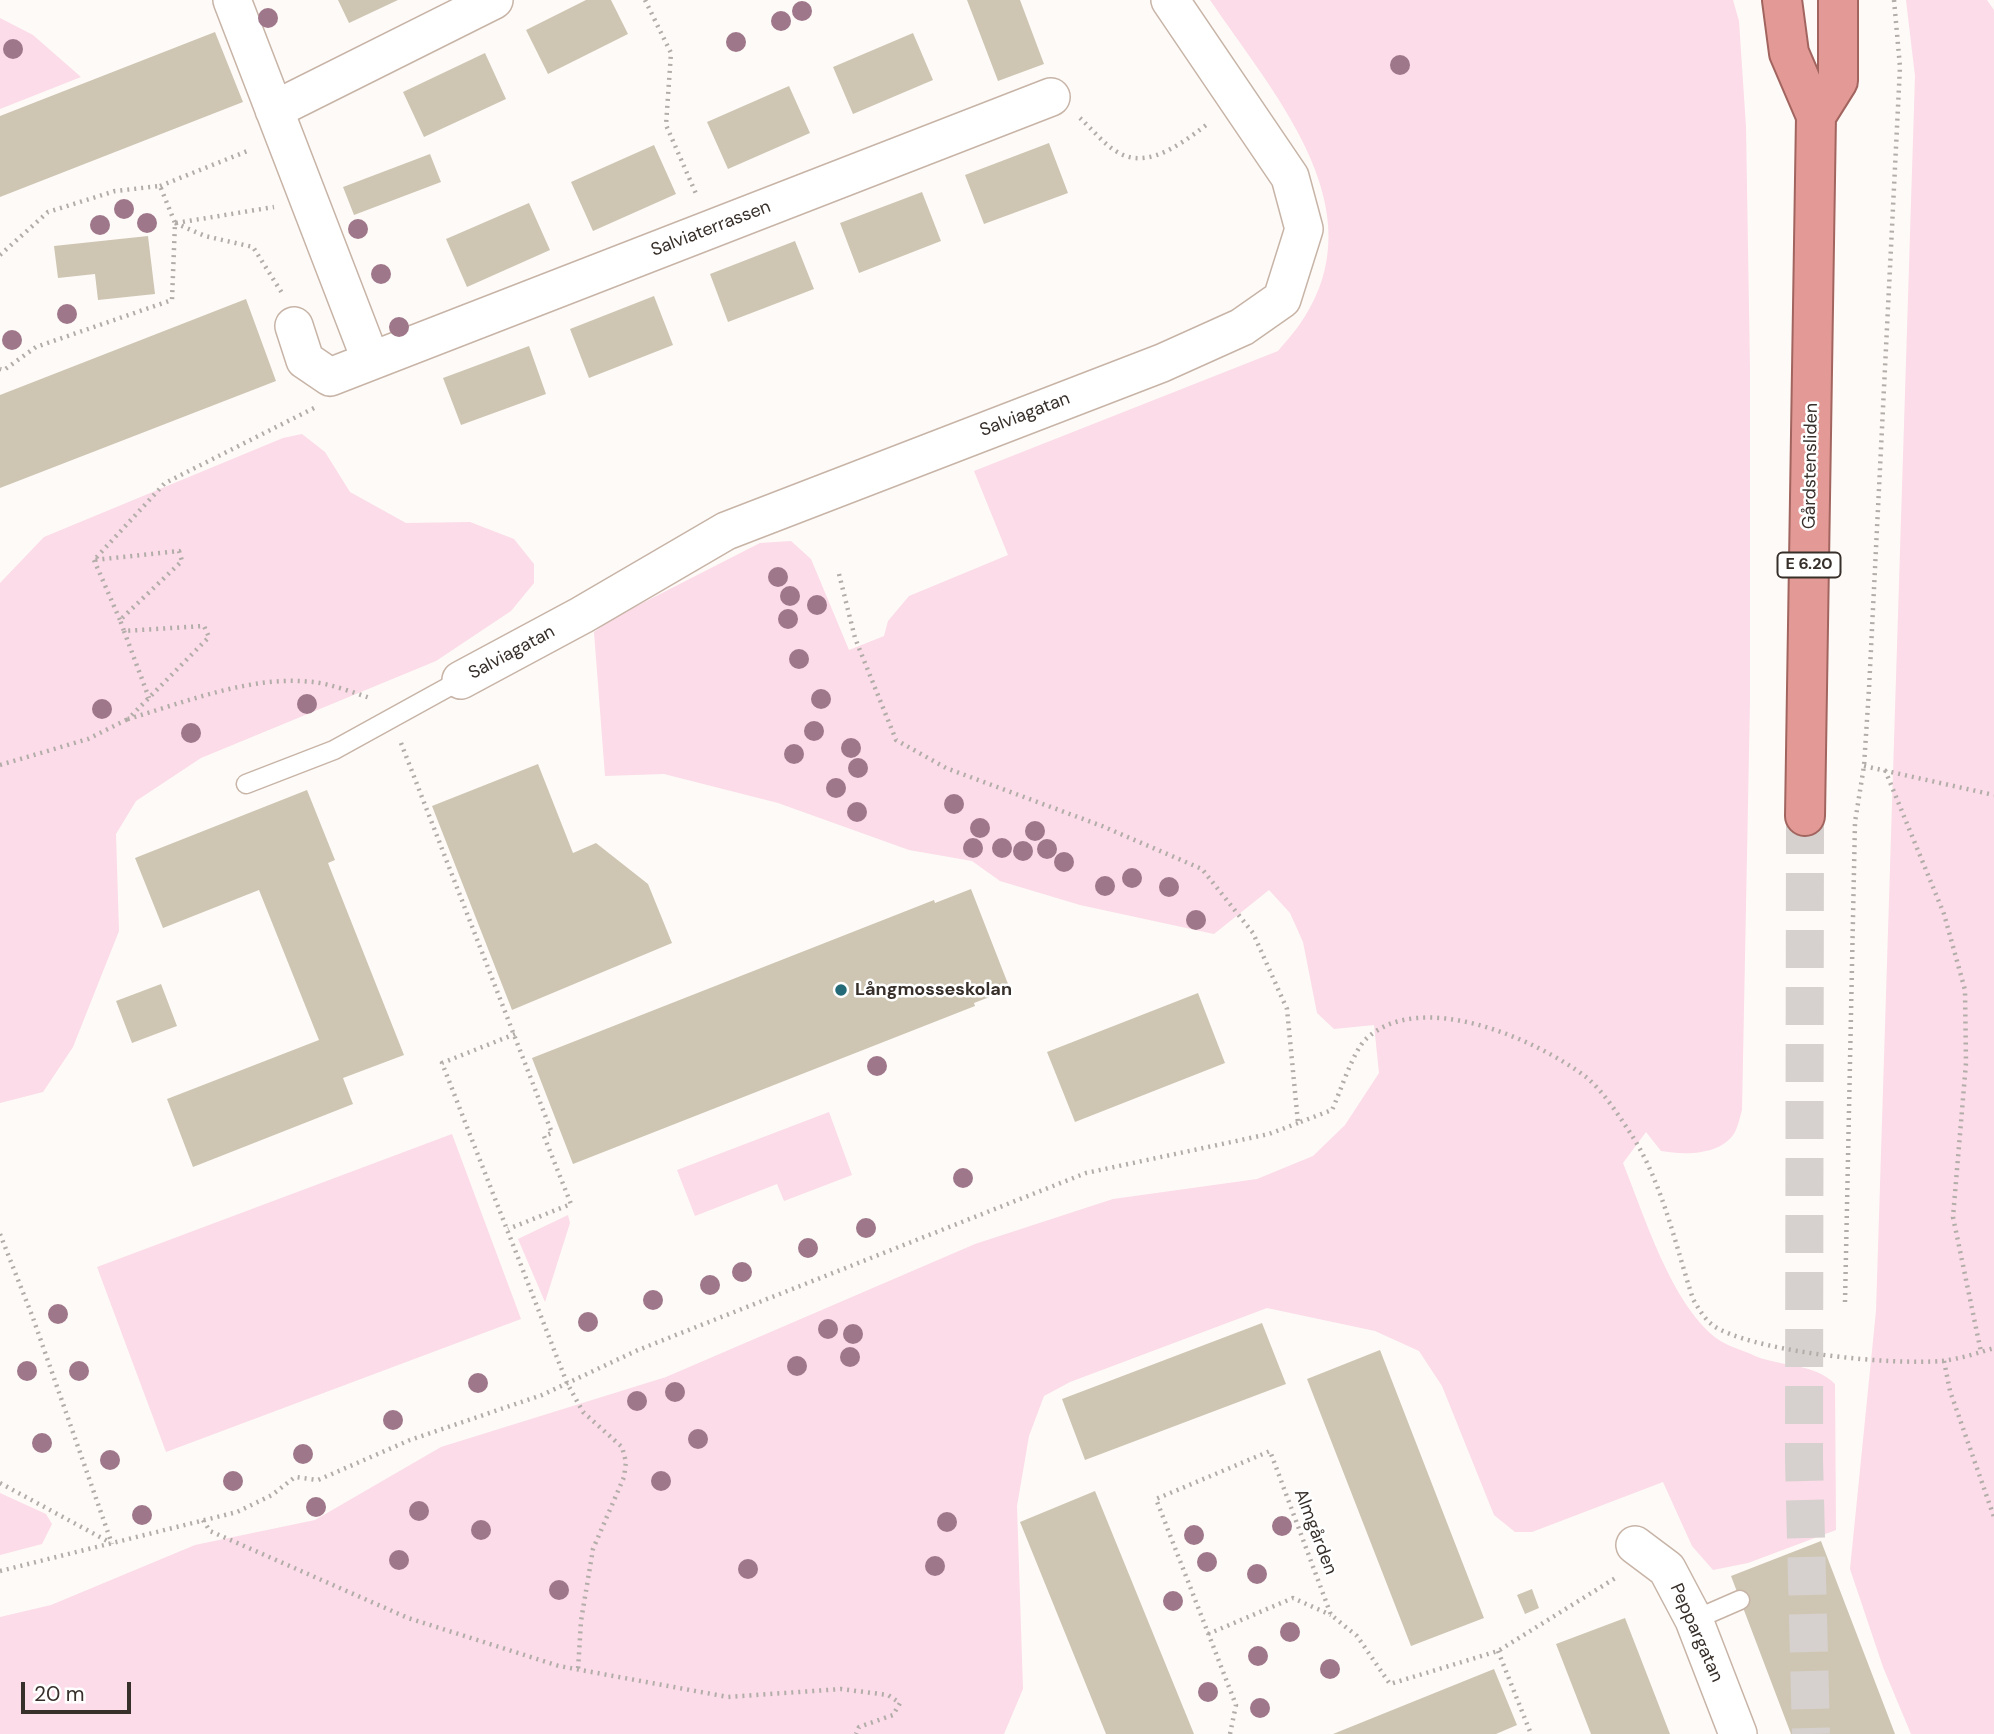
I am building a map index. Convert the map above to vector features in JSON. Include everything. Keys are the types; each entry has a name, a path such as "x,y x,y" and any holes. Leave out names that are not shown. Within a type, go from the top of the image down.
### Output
{"highway":[{"name":"Gårdstensliden","path":"1782,0 1789,53 1816,116 1805,816"},
{"path":"1816,116 1838,81 1838,0"}],"street":[{"path":"232,0 371,361"},
{"path":"274,110 494,0"},
{"name":"Salviagatan","path":"461,680 582,615 726,531 1162,363 1242,327 1282,299 1304,229 1290,177 1170,0"},
{"name":"Salviaterrassen","path":"330,377 1051,97"},
{"path":"295,326 305,360 330,377"},
{"name":"Peppargatan","path":"1643,1551 1667,1569 1694,1620 1738,1734"}],"lane":[{"path":"246,784 334,750 461,680"},
{"path":"1694,1620 1740,1600"}],"path":[{"path":"645,0 671,53 666,125 712,229"},
{"path":"1845,1302 1855,822 1864,766 1900,67 1894,0"},
{"path":"1051,97 1120,153 1137,159 1178,146 1239,100"},
{"path":"0,256 48,212 115,191 160,186 255,148"},
{"path":"0,369 4,370 36,347 172,300 175,223 160,186"},
{"path":"175,223 276,206"},
{"path":"175,223 205,236 253,247 279,286 295,326"},
{"path":"94,560 165,483 315,407 330,377"},
{"path":"94,560 179,551 182,561 120,620"},
{"path":"94,560 149,698"},
{"path":"839,574 855,638 895,740 946,768 1102,826 1202,869 1252,933 1287,1009 1298,1123"},
{"path":"124,631 204,626 209,637 128,719"},
{"path":"0,765 88,739 128,719 205,696 267,682 313,682 376,700 384,706 515,1034 552,1133 544,1136 571,1204 508,1228"},
{"path":"1864,766 1994,795"},
{"path":"1885,770 1944,914 1965,990 1965,1063 1953,1217 1981,1352"},
{"path":"0,1571 237,1512 272,1495 295,1477 318,1480 411,1440 542,1395 638,1350 1086,1173 1269,1134 1332,1110 1363,1041 1392,1023 1417,1017 1444,1017 1486,1027 1538,1048 1587,1078 1611,1105 1648,1167 1693,1299 1704,1318 1719,1330 1761,1344 1892,1361 1944,1360 1994,1348"},
{"path":"515,1034 442,1063 567,1383 583,1412 622,1447 626,1462 624,1477 593,1549 581,1621 578,1670"},
{"path":"0,1234 2,1246 112,1544"},
{"path":"1944,1360 1950,1391 1994,1517"},
{"name":"Almgården","path":"1230,1734 1236,1705 1156,1499 1270,1451 1331,1615 1357,1636 1390,1684 1498,1651 1643,1551"},
{"path":"0,1483 112,1544"},
{"path":"202,1520 209,1531 408,1618 578,1670 728,1697 841,1689 888,1695 900,1703 893,1715 859,1727 856,1734"},
{"path":"1208,1634 1293,1598 1331,1615"},
{"path":"1498,1651 1531,1734"}],"shaded area":[{"path":"1210,0 1733,0 1739,21 1746,127 1750,369 1750,701 1742,1110 1735,1132 1721,1146 1691,1153 1661,1151 1646,1132 1623,1163 1660,1257 1685,1303 1700,1323 1716,1338 1730,1346 1765,1360 1817,1372 1835,1384 1836,1530 1748,1563 1713,1570 1692,1546 1663,1482 1532,1532 1515,1532 1494,1515 1442,1386 1419,1351 1375,1331 1267,1308 1070,1382 1044,1396 1029,1436 1017,1506 1023,1689 1004,1734 0,1734 0,1617 51,1605 195,1545 315,1520 441,1447 666,1377 975,1244 1113,1199 1257,1179 1313,1156 1345,1125 1379,1073 1374,1025 1334,1029 1317,1013 1303,942 1290,913 1269,890 1214,934 1080,905 1000,881 972,861 909,850 778,803 664,774 605,776 594,632 613,618 760,543 791,541 811,559 849,650 884,636 888,621 909,596 1008,555 974,471 1278,351 1312,305 1327,260 1327,215 1315,170 1294,126 1268,83"},
{"path":"1906,0 1987,0 1994,10 1994,1734 1911,1734 1883,1667 1850,1569 1876,1311 1915,76"},
{"path":"0,18 33,35 81,77 0,109"},
{"path":"302,434 325,452 350,492 406,523 470,522 514,539 534,564 534,583 511,611 436,661 201,758 136,801 116,834 119,931 73,1047 43,1092 0,1103 0,583 44,537 283,438"},
{"path":"829,1112 852,1175 784,1201 777,1184 695,1216 677,1170"},
{"path":"452,1134 521,1319 166,1452 97,1267"},
{"path":"568,1215 570,1223 545,1302 518,1239"},
{"path":"0,1493 46,1514 52,1524 42,1544 0,1555"}],"building":[{"path":"338,0 398,0 349,23"},
{"path":"586,0 611,0 628,34 548,74 526,30"},
{"path":"967,0 1020,0 1044,64 998,81"},
{"path":"215,32 243,102 0,197 0,116"},
{"path":"913,33 933,80 853,114 833,67"},
{"path":"485,53 506,99 424,137 403,92"},
{"path":"789,86 810,133 728,169 707,122"},
{"path":"1049,143 1068,193 984,224 965,175"},
{"path":"654,145 676,194 593,231 571,182"},
{"path":"430,154 441,182 354,215 343,187"},
{"path":"922,192 941,241 859,273 840,223"},
{"path":"529,203 550,250 467,287 446,239"},
{"path":"148,236 155,294 98,300 95,274 58,278 54,246"},
{"path":"795,241 814,289 728,322 710,274"},
{"path":"654,296 673,345 589,378 570,329"},
{"path":"246,299 276,381 0,488 0,395"},
{"path":"529,346 546,394 461,425 443,378"},
{"path":"538,764 573,853 596,843 648,884 672,943 512,1010 432,806"},
{"path":"307,790 335,860 328,863 404,1055 343,1078 353,1104 193,1167 167,1099 319,1040 259,890 163,928 135,858"},
{"path":"971,889 1010,989 974,1003 975,1006 573,1164 532,1058 934,900 935,903"},
{"path":"161,984 177,1026 132,1043 116,1001"},
{"path":"1198,993 1225,1063 1075,1122 1047,1052"},
{"path":"1262,1323 1286,1384 1085,1460 1062,1399"},
{"path":"1380,1350 1484,1618 1411,1646 1307,1379"},
{"path":"1095,1491 1194,1734 1106,1734 1020,1522"},
{"path":"1821,1541 1895,1734 1791,1734 1731,1576"},
{"path":"1532,1589 1539,1608 1525,1614 1517,1595"},
{"path":"1625,1618 1670,1734 1591,1734 1556,1644"},
{"path":"1494,1669 1517,1725 1496,1734 1333,1734"}],"tunnel":[{"path":"1805,816 1804,1460 1811,1734"}],"place":[{"name":"Långmosseskolan","path":"841,990"}]}
